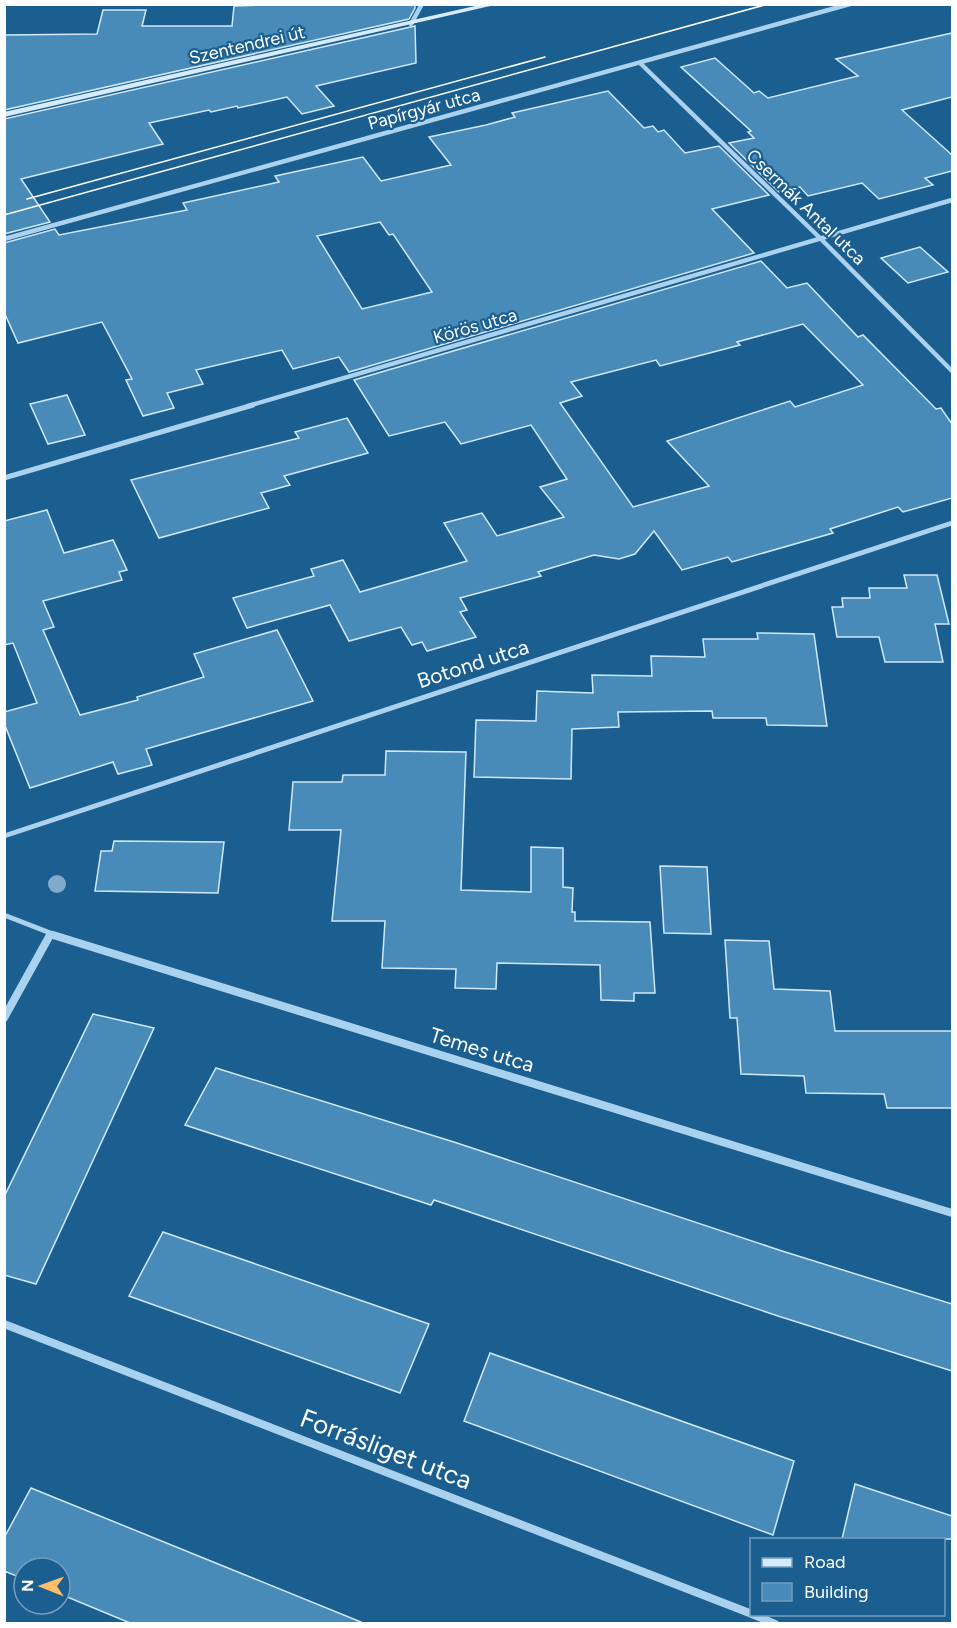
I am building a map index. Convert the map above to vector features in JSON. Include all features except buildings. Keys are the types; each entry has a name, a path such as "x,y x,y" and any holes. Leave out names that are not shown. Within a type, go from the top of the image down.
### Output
{"main road":[{"name":"Szentendrei út","path":"4,115 411,24 476,6 496,4"}],"street":[{"path":"411,24 422,4"},
{"name":"Papírgyár utca","path":"4,239 850,4"},
{"name":"Csermák Antal utca","path":"640,63 821,239 952,371"},
{"name":"Körös utca","path":"4,478 952,200"},
{"name":"Botond utca","path":"4,836 952,523"},
{"name":"Temes utca","path":"4,915 50,934 952,1213"},
{"path":"4,1018 50,934"},
{"name":"Forrásliget utca","path":"4,1324 750,1613"},
{"name":"Forrásliget utca","path":"757,1616 775,1623"}],"tram line":[{"path":"4,215 768,4"},
{"path":"27,199 545,57"}]}
